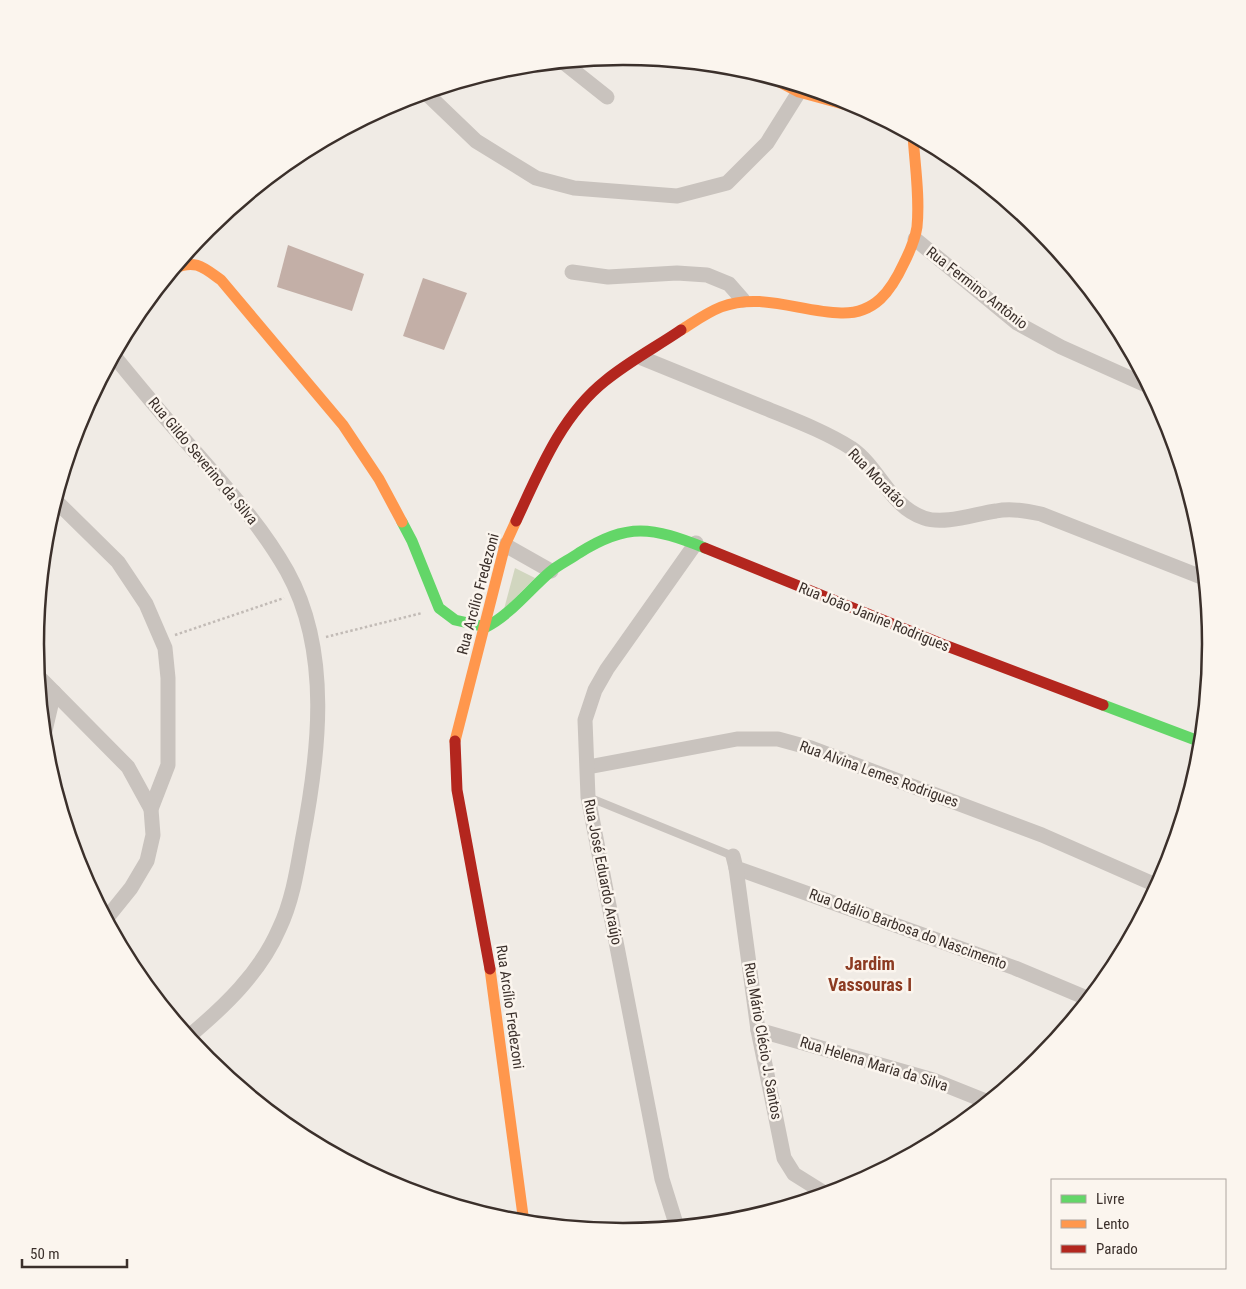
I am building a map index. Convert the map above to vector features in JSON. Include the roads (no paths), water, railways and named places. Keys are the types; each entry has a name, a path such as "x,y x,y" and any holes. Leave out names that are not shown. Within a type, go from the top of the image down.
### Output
{"street":[{"path":"570,68 607,97"},
{"path":"431,98 476,141 536,178 574,188 677,196 726,183 767,143 799,93"},
{"name":"Rua Arcílio Fredezoni","path":"523,1215 480,906 457,790 454,748 461,714 486,627 505,545 546,456 572,416 604,381 720,306 743,300 762,300 844,314 875,306 883,300 895,283 915,239 916,193 913,143"},
{"name":"Rua Fermino Antônio","path":"915,239 1017,323 1061,347 1140,382"},
{"path":"186,264 200,266 221,280 337,417 393,502 412,541 439,608 455,620 486,627"},
{"path":"572,272 608,277 677,273 706,275 728,284 743,300"},
{"name":"Rua Moratão","path":"642,358 821,431 853,449 872,469 895,499 911,512 927,519 960,518 997,510 1021,510 1041,514 1198,576"},
{"name":"Rua Gildo Severino da Silva","path":"118,361 254,519 288,572 312,640 318,729 312,792 294,887 280,929 259,966 234,995 193,1032"},
{"path":"61,506 118,562 146,604 165,648 168,678 168,765 152,809 153,835 147,860 131,888 110,914"},
{"name":"Rua João Janine Rodrigues","path":"486,627 512,610 551,571 603,538 633,530 673,535 946,646 1194,739"},
{"name":"Rua José Eduardo Araújo","path":"675,1221 662,1179 588,797 585,720 595,690 607,669 696,543"},
{"path":"505,545 551,571"},
{"path":"45,684 128,767 152,809"},
{"path":"49,716 54,692"},
{"name":"Rua Alvina Lemes Rodrigues","path":"588,767 705,743 757,737 778,738 811,748 1042,834 1151,883"},
{"name":"Rua Odálio Barbosa do Nascimento","path":"735,862 1084,996"},
{"name":"Rua Mário Clécio J. Santos","path":"735,862 758,1030 784,1158 794,1174 819,1189"},
{"name":"Rua Helena Maria da Silva","path":"758,1030 933,1080 982,1099"}],"lane":[{"path":"588,797 735,862"}],"district":[{"name":"Jardim Vassouras I","path":"870,974"}]}
